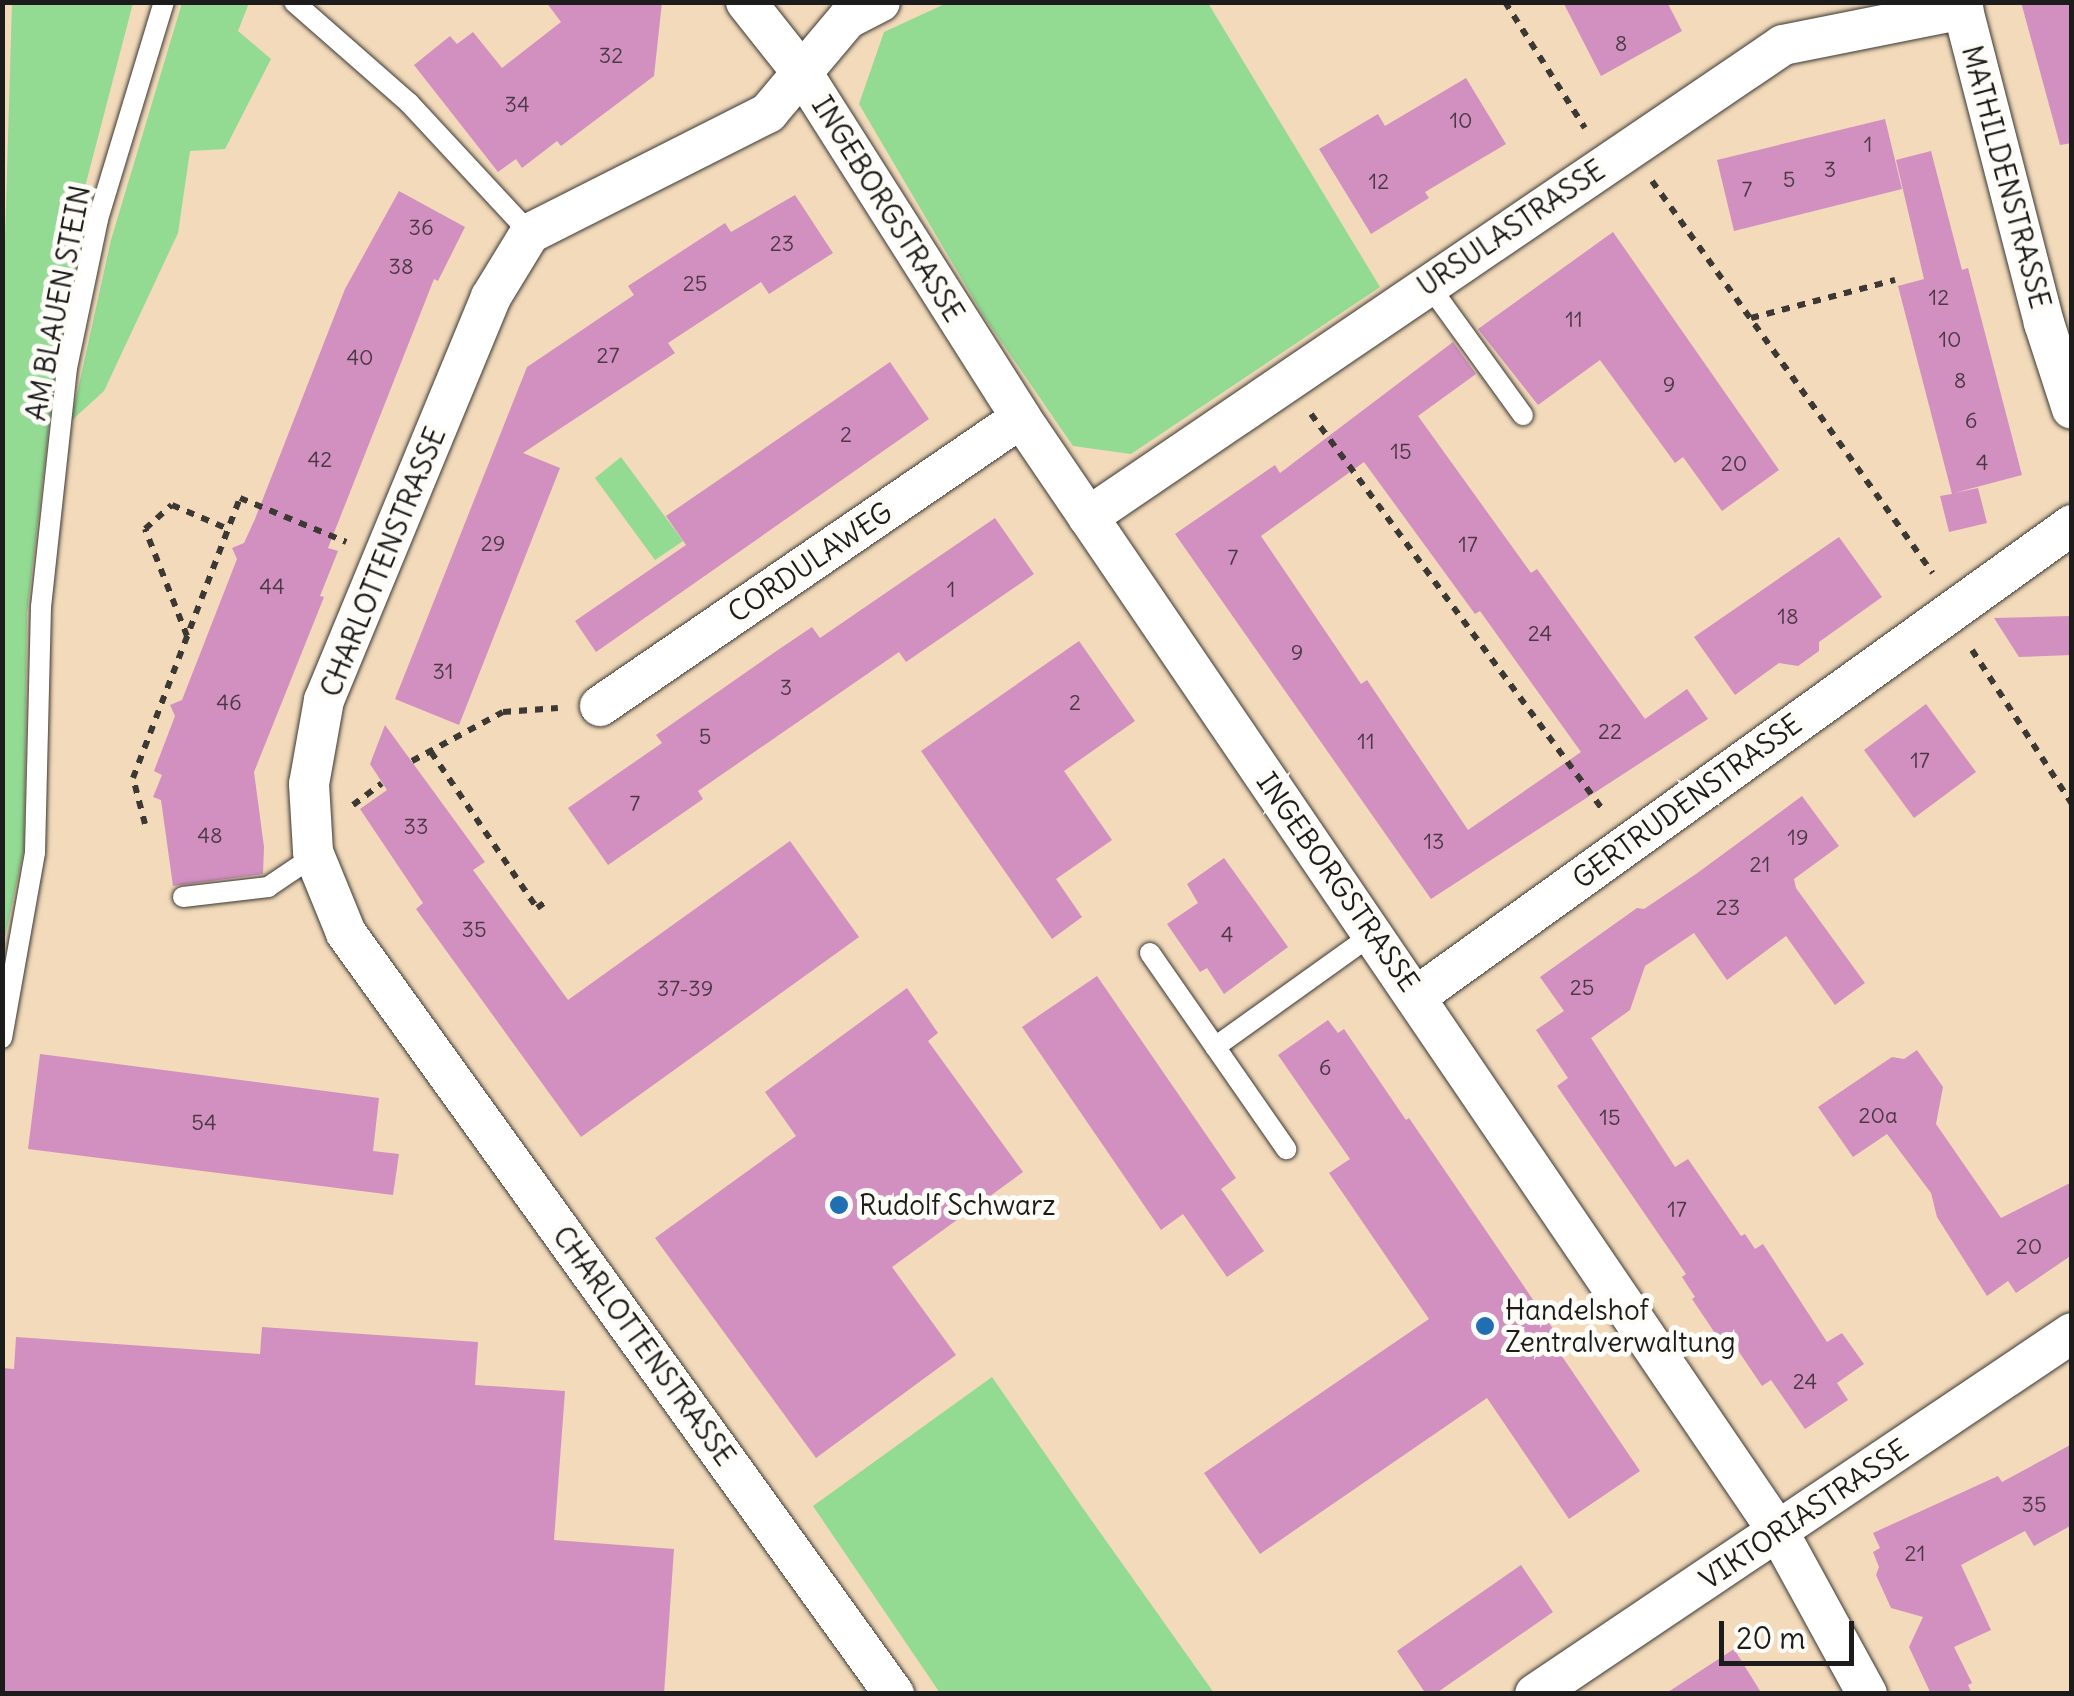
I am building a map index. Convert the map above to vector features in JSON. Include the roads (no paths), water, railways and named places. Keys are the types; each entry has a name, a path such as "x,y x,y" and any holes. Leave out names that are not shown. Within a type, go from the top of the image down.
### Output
{"street":[{"name":"INGEBORGSTRASSE","path":"746,2 803,74 1020,418 1780,1532 1867,1694"},
{"path":"530,233 768,113 848,18 880,2"},
{"name":"URSULASTRASSE","path":"1088,517 1782,45 1962,6"},
{"name":"MATHILDENSTRASSE","path":"1962,6 2044,323 2072,409"},
{"name":"CHARLOTTENSTRASSE","path":"530,233 491,297 324,700 308,784 314,856 346,933 894,1694"},
{"name":"CORDULAWEG","path":"600,706 1020,418"},
{"name":"GERTRUDENSTRASSE","path":"1417,996 2072,525"},
{"name":"VIKTORIASTRASSE","path":"1535,1694 2072,1333"}],"lane":[{"name":"AM BLAUEN STEIN","path":"2,1038 34,852 40,608 67,368 98,219 164,2"},
{"path":"294,2 409,103 530,233"},
{"path":"1428,284 1523,415"},
{"path":"183,897 268,888 314,856"},
{"path":"1215,1046 1373,934"},
{"path":"1150,953 1286,1149"}],"place":[{"name":"Rudolf Schwarz","path":"839,1205"},
{"name":"Handelshof Zentralverwaltung","path":"1485,1326"}]}
